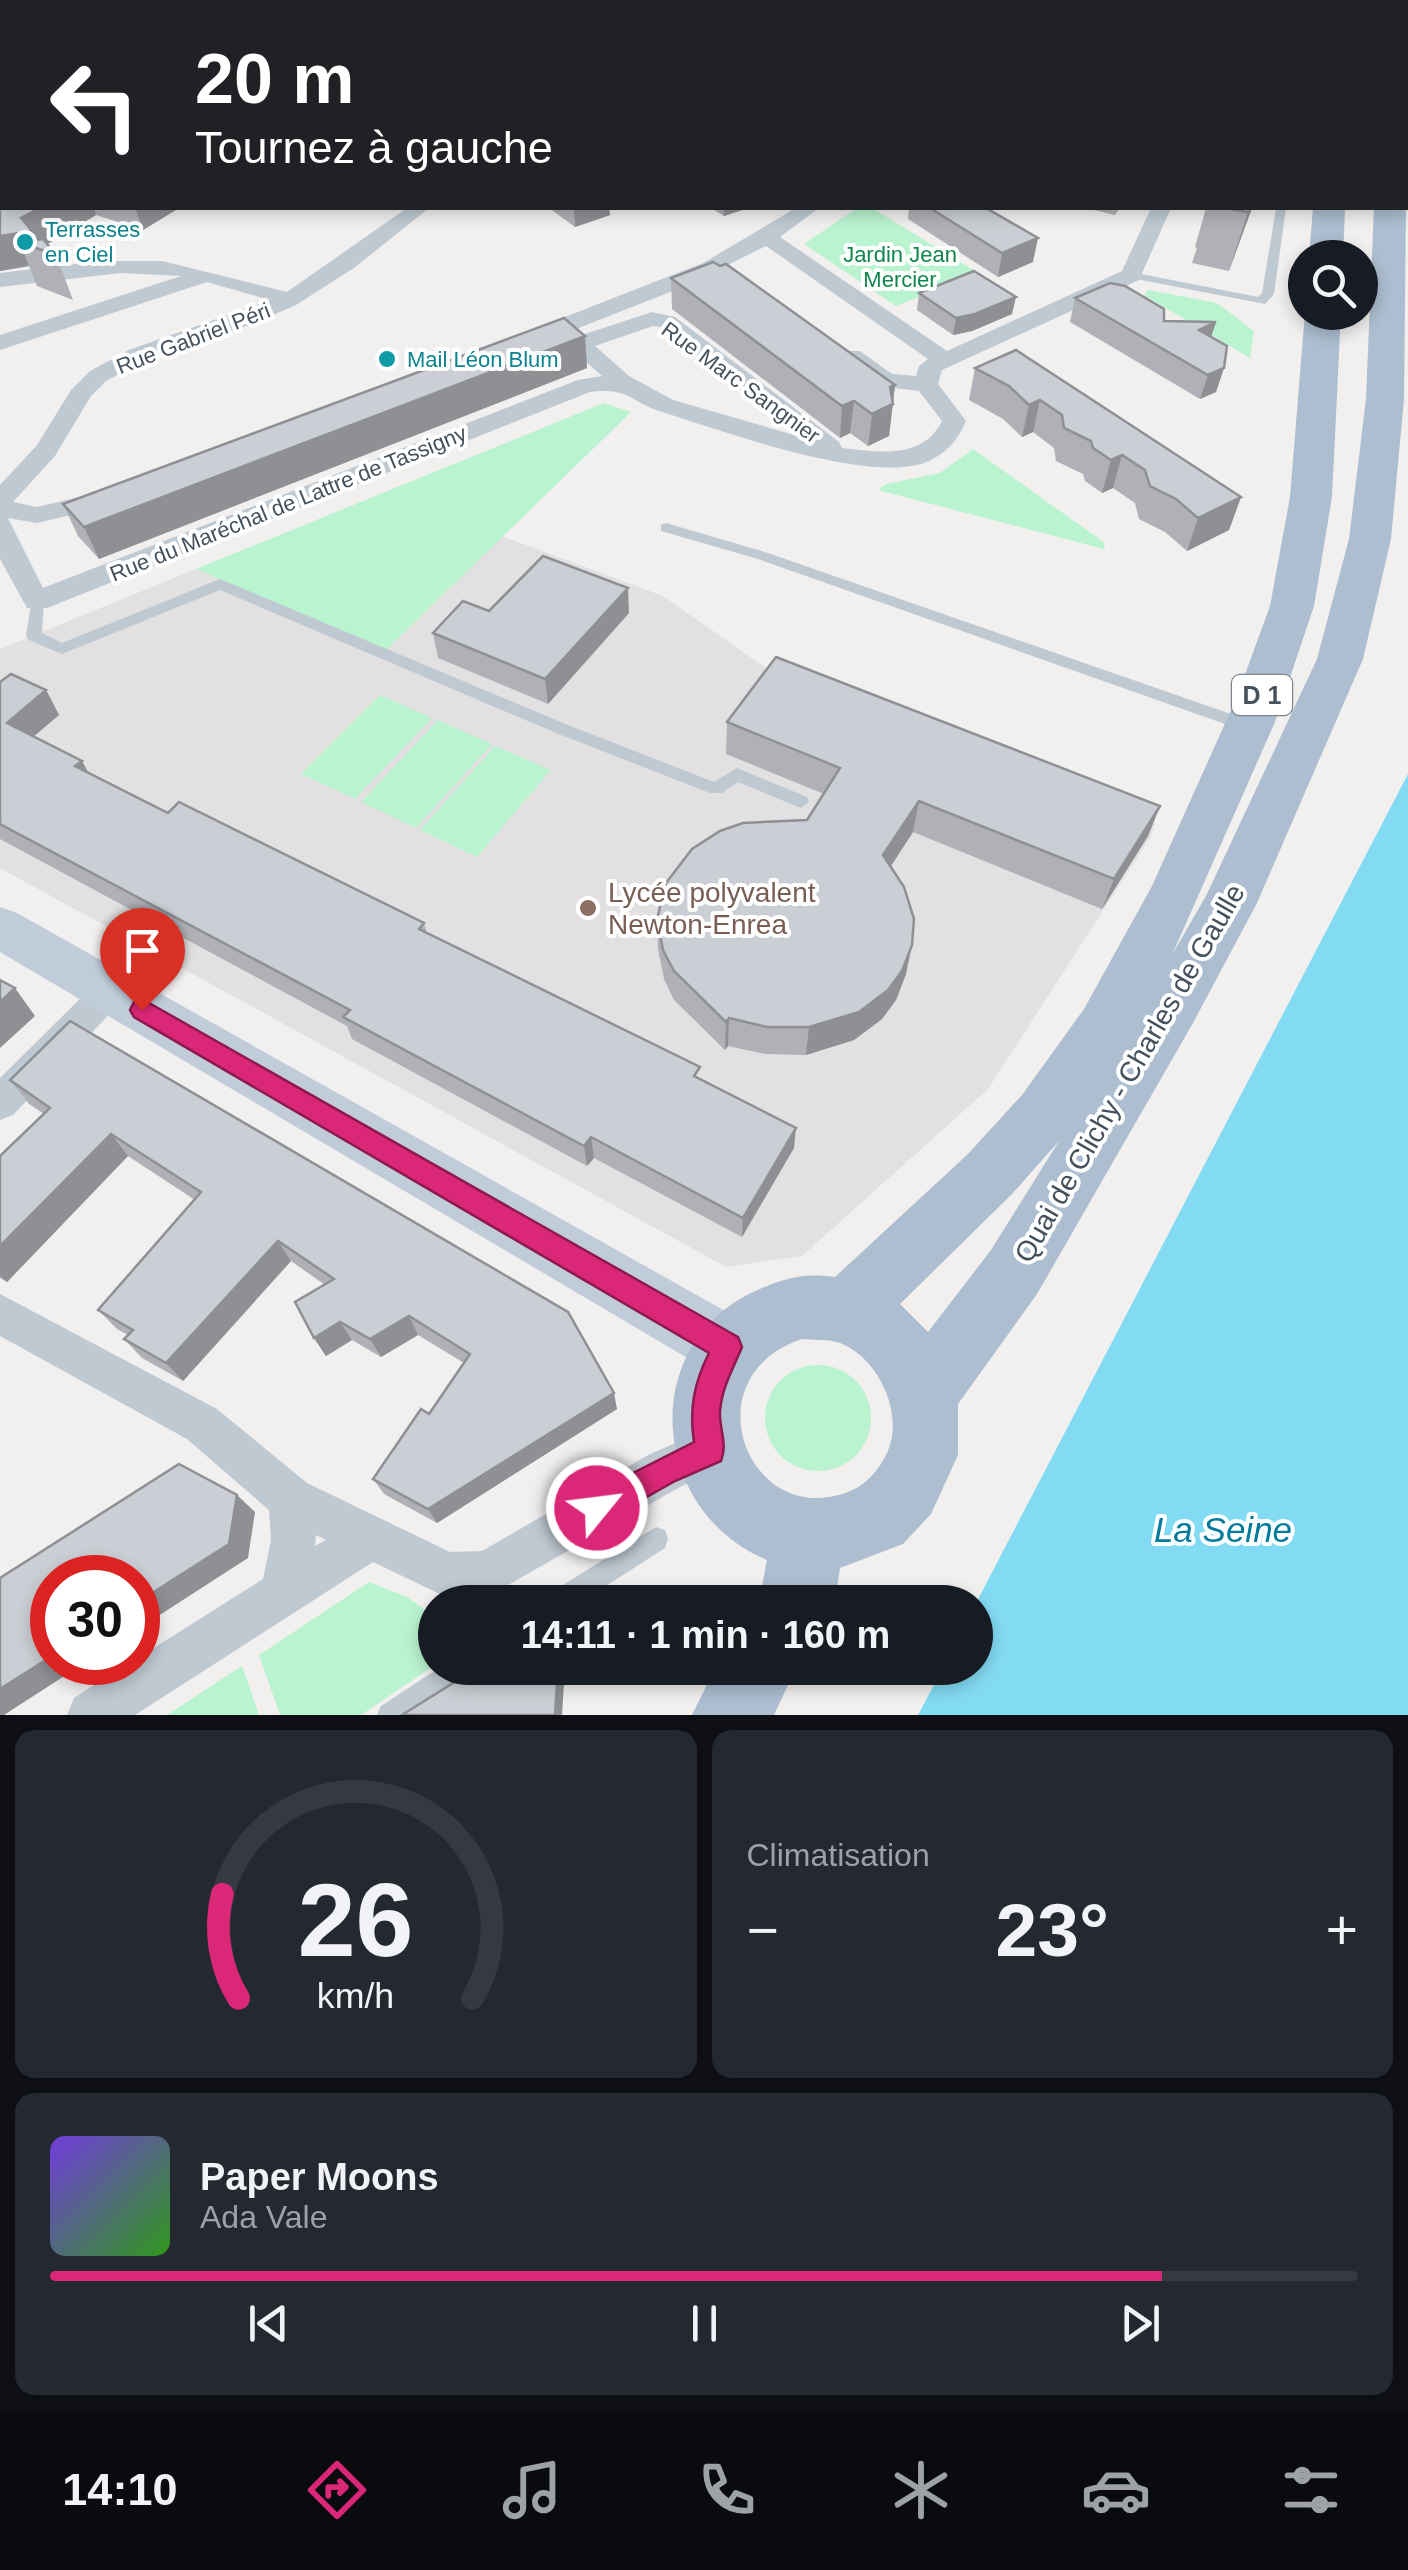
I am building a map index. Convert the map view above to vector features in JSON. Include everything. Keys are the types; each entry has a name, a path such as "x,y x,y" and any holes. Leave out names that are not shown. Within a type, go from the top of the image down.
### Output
{"main road":[{"path":"1327,240 1329,210"},
{"name":"Quai de Clichy - Charles de Gaulle","path":"924,1394 1014,1272 1173,1006 1230,903 1340,660 1370,539 1384,399 1390,210"},
{"name":"Quai de Clichy - Charles de Gaulle","path":"846,1312 1010,1153 1093,1044 1133,981 1180,886 1269,679 1293,602 1313,468 1321,330"},
{"path":"0,927 728,1347"},
{"path":"802,1306 846,1312 880,1330 907,1358 924,1394 926,1449 904,1499 801,1569 778,1528 752,1513 730,1490 710,1450 705,1414 712,1378 728,1347 761,1319 802,1306"},
{"path":"731,1715 748,1685"}],"street":[{"name":"Rue Gabriel Péri","path":"0,504 59,434 78,395 97,376 132,358 245,320 290,300 416,210"},
{"path":"507,347 730,270 807,210"},
{"path":"926,384 931,366 1103,292 1131,275 1160,210"},
{"path":"768,238 944,360"},
{"path":"0,280 120,266 207,274 290,300"},
{"path":"0,342 207,274"},
{"name":"Rue Marc Sangnier","path":"581,344 652,320 667,322 841,456"},
{"path":"560,327 621,381 664,405 841,456 887,460 920,456 946,440 954,420 926,384 886,381 832,342"},
{"name":"Rue du Maréchal de Lattre de Tassigny","path":"36,601 586,385 621,381"},
{"path":"0,504 36,515 92,504 128,490"},
{"path":"0,524 7,548 36,601"},
{"path":"0,1103 110,992"},
{"path":"0,1314 202,1424 291,1499 448,1575 487,1574 664,1470 710,1450"},
{"path":"284,1590 294,1540 291,1499"},
{"path":"91,1715 370,1538"}],"lane":[{"path":"1131,275 1261,301 1268,294 1281,210"},
{"path":"666,528 763,556 1248,726"},
{"path":"36,601 34,636 62,650 220,584 562,730 716,789 737,774 801,802"},
{"path":"586,1585 656,1539"},
{"path":"390,1715 435,1685"}],"shaded area":[{"name":"Lycée polyvalent Newton-Enrea","path":"502,536 663,596 776,675 1155,823 1150,838 988,1089 802,1256 726,1267 0,868 0,649 196,569 385,650"}],"green space":[{"name":"Jardin Jean Mercier","path":"854,210 875,210 978,273 896,306 804,244"},
{"path":"1148,290 1217,303 1254,331 1250,358 1144,295"},
{"path":"604,403 631,412 386,650 196,569"},
{"path":"973,449 1105,543 1104,549 878,490 886,484 940,473"},
{"path":"380,695 432,718 355,799 301,774"},
{"path":"438,720 492,744 416,828 361,802"},
{"path":"495,746 551,770 477,857 420,830"},
{"path":"818,1365 838,1369 856,1380 867,1398 871,1418 867,1438 856,1456 838,1467 818,1471 798,1467 780,1456 769,1438 765,1418 769,1398 780,1380 798,1369"},
{"path":"369,1582 418,1605 418,1676 361,1715 280,1715 259,1655"},
{"path":"242,1666 259,1715 167,1715"}],"water":[{"name":"La Seine","path":"1408,774 1408,1715 918,1715 934,1685 993,1685 993,1585 985,1585"}],"building":[{"path":"0,210 36,210 21,218 32,231 0,236"},
{"path":"933,210 989,210 1038,238 1002,253"},
{"path":"43,239 56,255 19,242"},
{"path":"713,262 726,264 895,385 890,387 893,404 872,414 854,401 842,406 671,278"},
{"path":"974,271 1016,297 956,318 919,293"},
{"path":"1110,283 1125,286 1164,309 1164,321 1216,322 1199,330 1227,346 1224,368 1208,375 1075,298"},
{"path":"564,318 585,336 84,527 63,504"},
{"path":"1016,350 1241,497 1198,518 1176,499 1150,486 1145,470 1122,455 1111,460 1093,448 1091,441 1064,428 1062,415 1040,400 1029,405 1009,386 975,368"},
{"path":"543,556 628,588 545,679 433,633 463,601 489,611"},
{"path":"776,657 1160,806 1114,879 919,801 883,855 904,887 914,919 912,945 902,971 888,990 859,1012 809,1027 767,1027 729,1018 726,1022 674,971 663,950 657,919 666,883 692,849 720,831 743,823 807,820 840,768 727,722"},
{"path":"11,674 46,690 7,723 82,761 75,766 168,813 179,802 424,923 419,929 700,1067 694,1076 796,1128 743,1218 591,1137 584,1146 343,1017 350,1010 0,824 0,682"},
{"path":"0,980 15,988 0,1002"},
{"path":"70,1021 568,1312 614,1393 428,1509 373,1479 421,1409 429,1414 470,1354 409,1316 370,1339 340,1322 314,1338 295,1302 334,1279 278,1241 166,1363 124,1339 133,1330 98,1310 201,1192 111,1134 0,1246 0,1156 50,1108 10,1080"},
{"path":"179,1464 237,1495 229,1544 160,1588 160,1555 36,1555"},
{"path":"30,1559 30,1670 0,1689 0,1578"},
{"path":"450,1685 557,1685 555,1715 402,1715"}],"place":[{"name":"Terrasses en Ciel","path":"25,242"},
{"name":"Mail Léon Blum","path":"387,359"},
{"name":"Lycée polyvalent Newton-Enrea","path":"588,908"}],"route":[{"path":"142,1010 728,1347 712,1378 705,1414 710,1450 664,1470 597,1508"}]}
